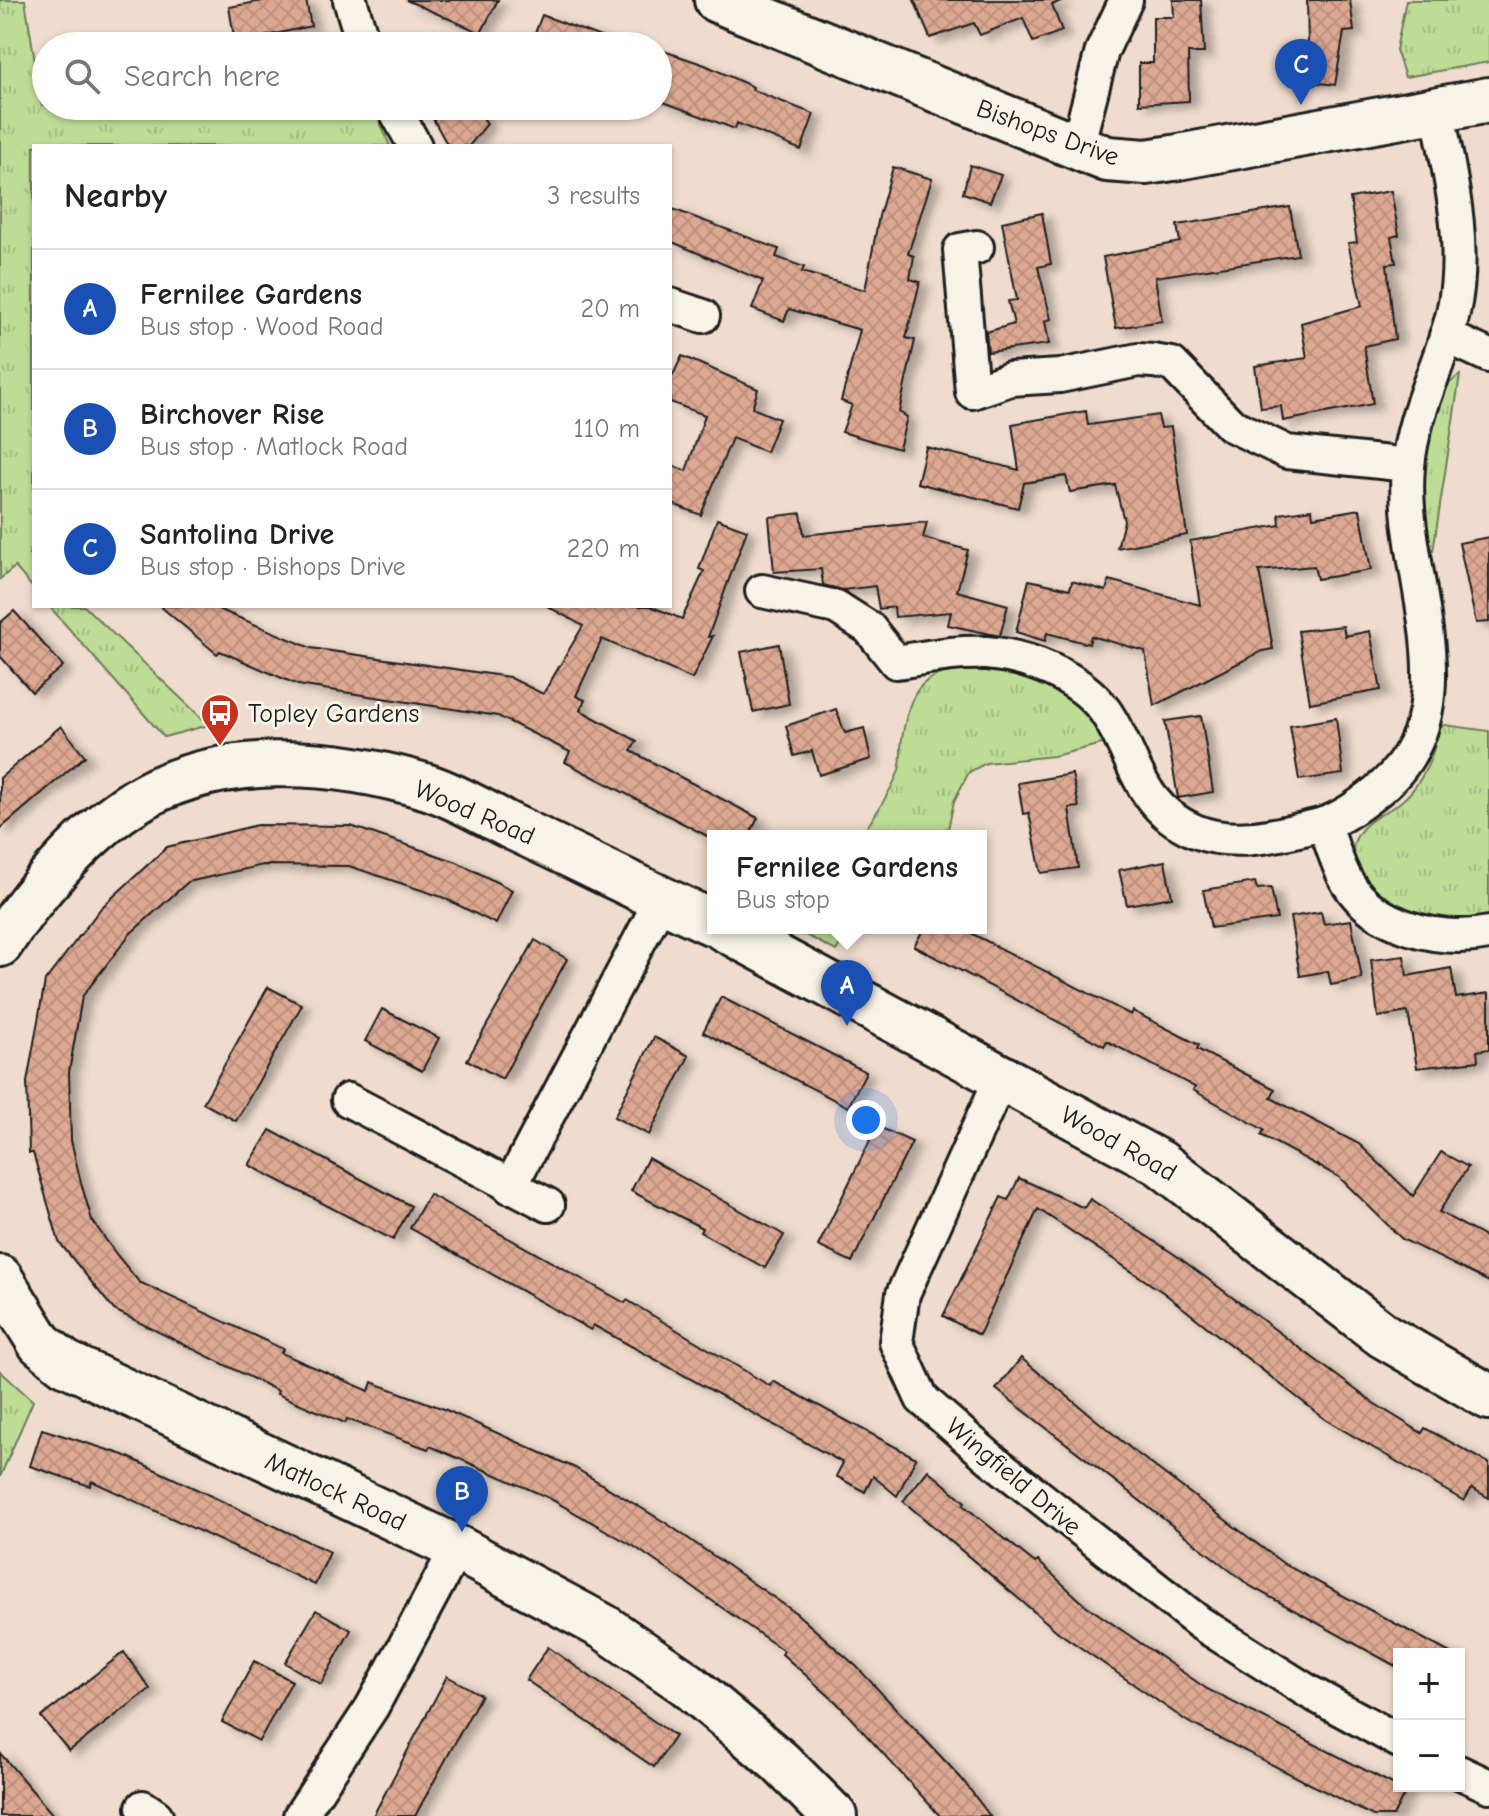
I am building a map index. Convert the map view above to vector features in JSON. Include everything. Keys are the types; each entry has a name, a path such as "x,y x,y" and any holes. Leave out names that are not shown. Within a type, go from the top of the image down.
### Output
{"street":[{"path":"350,0 355,32"},
{"name":"Bishops Drive","path":"717,0 1107,159 1146,162 1489,100"},
{"path":"1077,147 1102,51 1126,0"},
{"path":"762,591 836,607 869,628 896,662 985,653 1049,669 1091,695 1105,711 1146,793 1161,808 1196,831 1244,839 1324,824 1347,813 1389,782 1412,751 1426,711 1430,671 1409,515 1408,465 1424,401 1446,336 1458,283 1459,243 1437,109"},
{"path":"401,120 414,144"},
{"path":"977,247 960,250 972,392 1010,379 1060,376 1138,360 1172,364 1231,425 1287,452 1408,465"},
{"path":"672,306 703,316"},
{"path":"1446,336 1489,356"},
{"name":"Wood Road","path":"0,944 18,916 49,881 126,807 185,780 261,766 342,766 430,788 707,920"},
{"path":"1324,824 1347,882 1365,904 1386,918 1451,936 1489,933"},
{"path":"510,1187 661,900"},
{"name":"Wood Road","path":"734,934 1160,1163 1384,1336 1489,1397"},
{"name":"Wingfield Drive","path":"1001,1078 903,1294 896,1342 922,1399 1015,1478 1200,1623 1309,1692 1393,1738"},
{"path":"348,1100 548,1205"},
{"name":"Matlock Road","path":"0,1278 40,1343 65,1363 457,1548 604,1627 675,1676 780,1762 834,1816"},
{"path":"300,1816 372,1707 457,1548"},
{"path":"1465,1775 1489,1786"}],"green space":[{"path":"0,0 25,0 32,43 32,120 379,120 389,144 32,144 32,551 29,554 32,557 32,587 15,567 0,579"},
{"path":"1406,0 1489,0 1489,62 1405,77 1396,50"},
{"path":"1460,375 1433,551 1428,554 1420,492 1424,447 1437,404 1451,382"},
{"path":"51,608 86,608 209,725 164,737"},
{"path":"990,667 1042,682 1084,713 1106,743 1054,756 986,763 969,772 954,801 948,830 866,830 896,779 911,701 927,681 952,671"},
{"path":"1445,725 1489,731 1489,921 1444,921 1408,913 1378,893 1350,858 1355,839 1362,829 1414,789 1431,759 1438,727"},
{"path":"807,934 846,934 836,951"},
{"path":"0,1371 33,1401 0,1477"}],"building":[{"path":"268,0 306,0 311,26 284,32 233,32 229,7"},
{"path":"406,0 498,0 479,32"},
{"path":"914,0 1063,0 1052,5 1062,31 1033,42 1023,18 980,35 974,23 930,38"},
{"path":"1173,0 1201,0 1204,53 1188,53 1189,101 1139,104 1139,63 1153,63 1153,17 1174,17"},
{"path":"1307,0 1350,0 1354,31 1344,32 1335,85 1312,82 1304,46 1308,46"},
{"path":"542,15 588,32 535,32"},
{"path":"672,54 705,65 753,87 752,90 814,114 801,150 737,123 735,129 672,105"},
{"path":"434,120 485,120 487,124 471,144 447,144"},
{"path":"970,165 1001,175 990,202 963,193"},
{"path":"893,167 932,179 908,254 914,256 910,279 920,282 906,338 915,340 899,412 907,417 899,449 842,432 852,405 841,401 860,330 789,309 784,321 752,309 763,281 672,242 672,209 779,249 776,257 804,267 802,272 865,290 879,216"},
{"path":"1391,191 1399,235 1391,237 1396,263 1387,264 1395,339 1364,346 1373,404 1283,421 1281,406 1261,408 1255,366 1307,358 1301,323 1362,306 1348,243 1357,242 1350,198"},
{"path":"1290,207 1298,255 1155,277 1162,321 1116,328 1103,257 1180,242 1177,225"},
{"path":"1042,213 1051,264 1038,267 1051,319 1045,321 1049,344 988,352 986,332 1014,324 1008,301 1017,300 1002,222"},
{"path":"682,356 758,389 752,408 779,419 766,452 732,438 701,515 672,504 672,465 686,471 705,415 672,403 672,377"},
{"path":"1086,411 1088,425 1158,415 1161,428 1171,427 1187,535 1117,548 1124,521 1115,485 1070,492 1066,476 1024,483 1018,508 917,483 926,447 1019,470 1012,424"},
{"path":"1312,509 1313,517 1360,509 1371,570 1317,579 1314,566 1259,571 1273,649 1262,651 1154,706 1145,651 1091,636 1089,644 1047,633 1045,641 1016,632 1029,580 1070,589 1072,581 1106,591 1109,580 1200,605 1190,541 1280,525 1279,514"},
{"path":"801,513 804,535 927,522 923,538 968,550 957,591 1008,605 1000,636 948,625 951,612 895,617 894,607 879,609 875,586 843,590 823,585 821,569 774,572 769,517"},
{"path":"717,519 747,530 708,637 713,636 692,679 602,639 576,696 585,700 580,710 637,741 631,751 758,818 752,830 707,830 707,836 565,762 570,752 498,716 298,685 220,651 217,654 162,608 216,608 311,648 509,677 543,694 583,626 551,608 655,608 682,619 704,571 699,569"},
{"path":"1489,537 1489,622 1476,623 1459,543"},
{"path":"14,611 63,666 32,692 0,656 0,623"},
{"path":"1343,626 1345,636 1370,631 1381,690 1310,703 1298,631"},
{"path":"779,644 789,704 753,712 741,652"},
{"path":"836,709 845,733 864,728 871,759 819,775 812,751 794,756 786,726"},
{"path":"1201,716 1213,792 1178,798 1165,721"},
{"path":"1336,718 1343,774 1299,780 1290,726"},
{"path":"61,726 85,756 0,829 0,778"},
{"path":"1072,774 1079,807 1069,808 1078,868 1041,873 1029,813 1023,814 1018,783"},
{"path":"257,825 351,826 457,862 512,890 496,924 442,897 349,866 263,865 188,882 130,934 82,997 69,1072 71,1140 81,1183 92,1220 116,1254 139,1282 283,1349 281,1353 369,1391 372,1382 444,1409 575,1468 666,1523 796,1613 856,1666 961,1778 990,1816 940,1816 837,1703 782,1654 784,1651 635,1547 547,1497 430,1446 428,1449 347,1419 345,1423 277,1394 278,1391 114,1310 59,1242 33,1153 29,1153 27,1082 45,981 101,908 167,847"},
{"path":"1165,861 1172,897 1127,905 1119,870"},
{"path":"1255,882 1257,889 1271,888 1277,919 1211,928 1203,890"},
{"path":"1321,912 1324,924 1351,920 1362,979 1331,985 1328,971 1300,976 1290,917"},
{"path":"921,934 973,934 1131,1015 1133,1011 1199,1045 1197,1049 1275,1089 1271,1098 1359,1144 1413,1196 1441,1152 1468,1167 1439,1212 1489,1239 1489,1282 1402,1239 1339,1177 1261,1135 1264,1130 1193,1090 1195,1087 1107,1041 1104,1046 914,946"},
{"path":"535,940 567,959 502,1079 467,1060"},
{"path":"1404,956 1407,976 1451,968 1456,998 1489,993 1489,1049 1477,1051 1478,1061 1417,1068 1408,1012 1378,1017 1371,960"},
{"path":"268,987 302,1005 236,1121 203,1103"},
{"path":"721,997 866,1072 848,1107 703,1032"},
{"path":"382,1009 439,1038 422,1071 365,1041"},
{"path":"654,1037 689,1056 649,1135 614,1117"},
{"path":"877,1126 912,1142 852,1262 818,1246"},
{"path":"270,1130 411,1206 393,1240 249,1165"},
{"path":"648,1158 784,1235 765,1268 700,1232 702,1228 631,1191"},
{"path":"1019,1178 1084,1208 1090,1199 1177,1256 1372,1402 1422,1433 1425,1428 1489,1463 1489,1498 1472,1488 1464,1501 1326,1420 1164,1293 1038,1209 979,1335 943,1316 1001,1197 1008,1200"},
{"path":"429,1194 625,1303 627,1300 770,1386 773,1381 916,1458 897,1496 873,1476 865,1492 836,1476 843,1463 593,1325 591,1330 410,1228"},
{"path":"1021,1358 1134,1451 1284,1564 1441,1648 1393,1648 1393,1665 1250,1586 996,1389"},
{"path":"42,1429 124,1455 330,1552 315,1585 92,1481 90,1486 30,1466"},
{"path":"928,1470 965,1502 963,1505 1035,1563 1038,1561 1084,1604 1207,1689 1393,1784 1393,1792 1405,1792 1393,1816 1373,1816 1188,1722 1058,1632 903,1501"},
{"path":"316,1610 351,1630 321,1684 285,1663"},
{"path":"548,1647 675,1736 654,1767 526,1680"},
{"path":"124,1652 150,1689 69,1751 41,1717"},
{"path":"254,1661 292,1681 259,1741 222,1722"},
{"path":"447,1676 481,1695 415,1816 373,1816"},
{"path":"0,1753 54,1816 0,1816"}],"place":[{"name":"Santolina Drive","path":"1301,105"},
{"name":"Topley Gardens","path":"220,747"},
{"name":"Fernilee Gardens","path":"847,1026"},
{"name":"Birchover Rise","path":"462,1532"}]}
